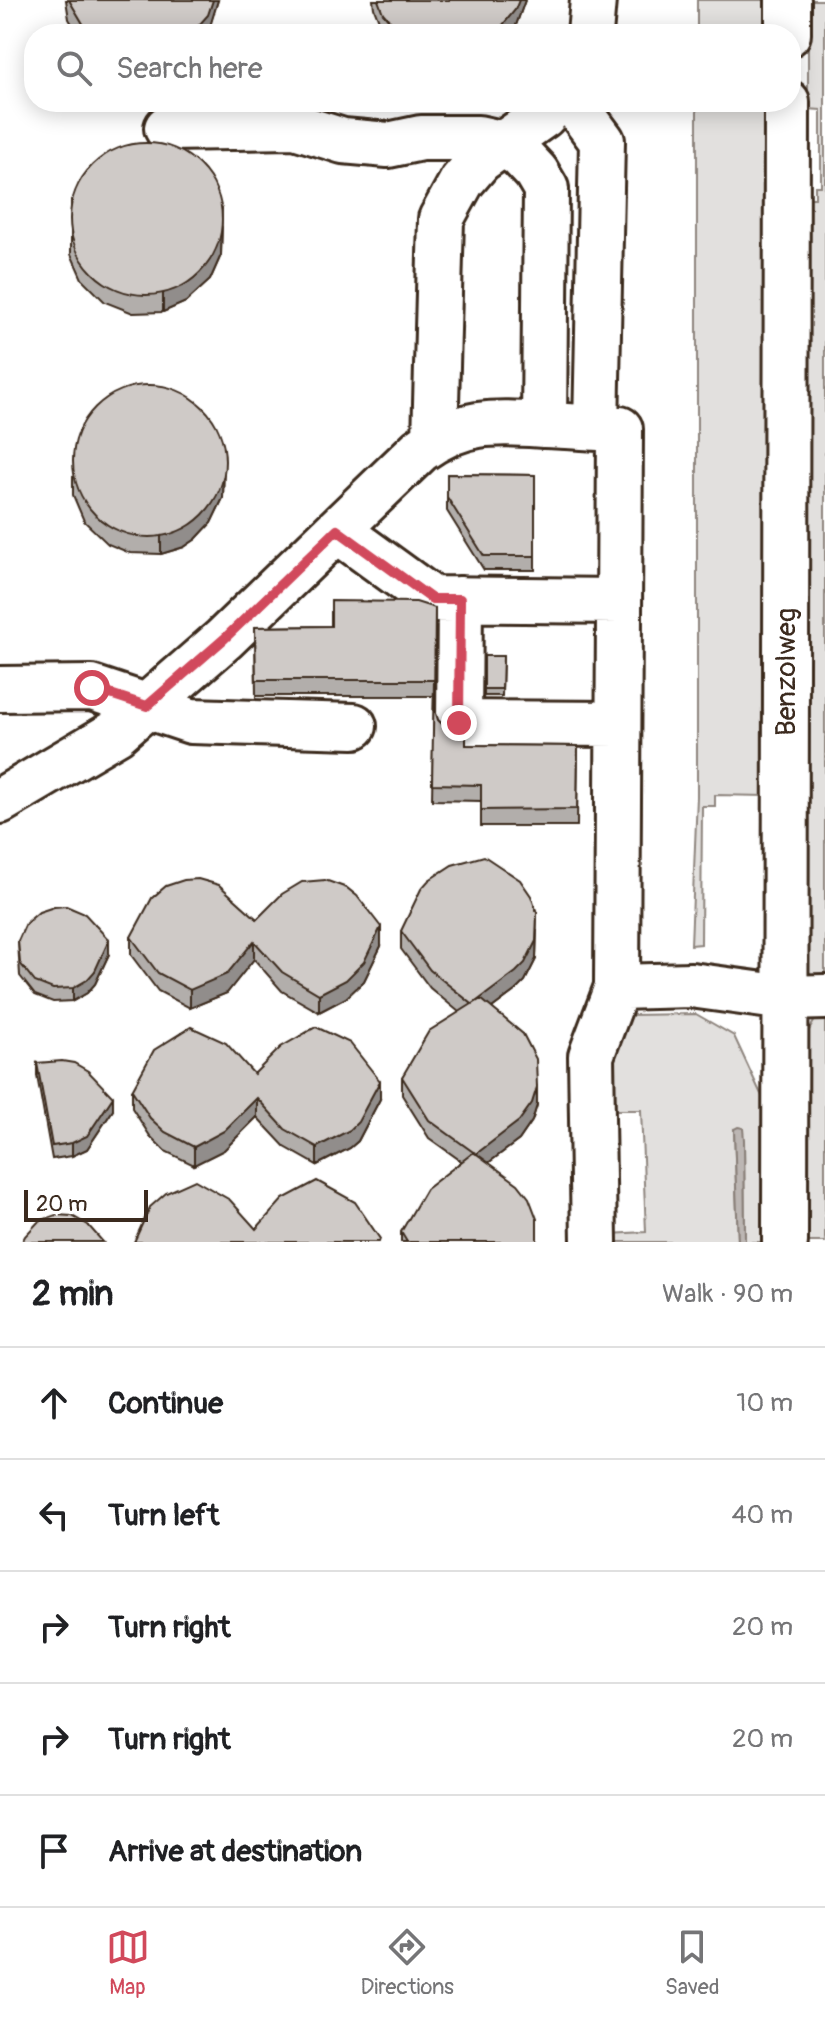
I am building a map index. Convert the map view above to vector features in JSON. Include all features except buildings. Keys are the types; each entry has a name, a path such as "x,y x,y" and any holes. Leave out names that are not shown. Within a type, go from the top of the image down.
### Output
{"street":[{"path":"591,24 593,0"},
{"path":"788,0 788,24"},
{"path":"435,440 441,219 462,181 480,160 547,112"},
{"path":"580,112 602,141 596,428"},
{"name":"Benzolweg","path":"785,1242 805,997 787,112"},
{"path":"167,128 295,126 343,141 388,145 421,138 455,136 501,143 520,155 546,189 544,425"},
{"path":"0,801 117,732 224,639 420,450 435,440 468,426 492,422 620,429 617,987 591,1056 594,1242"},
{"path":"337,530 432,599 619,601"},
{"path":"460,599 459,723 618,724"},
{"path":"0,689 92,688 191,721 354,726"},
{"path":"617,987 691,985 805,997"}],"shaded area":[{"path":"697,0 767,0 767,24 697,24"},
{"path":"808,0 825,0 825,988 808,976 805,966 807,198 815,198 815,186 821,186 821,110 808,109"},
{"path":"697,112 767,112 766,796 715,795 715,806 702,806 701,944 691,945 697,796"},
{"path":"825,1012 825,1242 805,1242 807,1034 816,1018"},
{"path":"696,1014 734,1036 766,1105 766,1242 745,1242 744,1140 734,1130 738,1242 609,1242 609,1234 646,1232 641,1110 604,1110 605,1054 629,1015"},
{"path":"743,1128 744,1140 745,1242 738,1242 734,1129"}],"route":[{"path":"92,688 147,706 224,639 337,530 432,599 460,599 459,723"}]}
